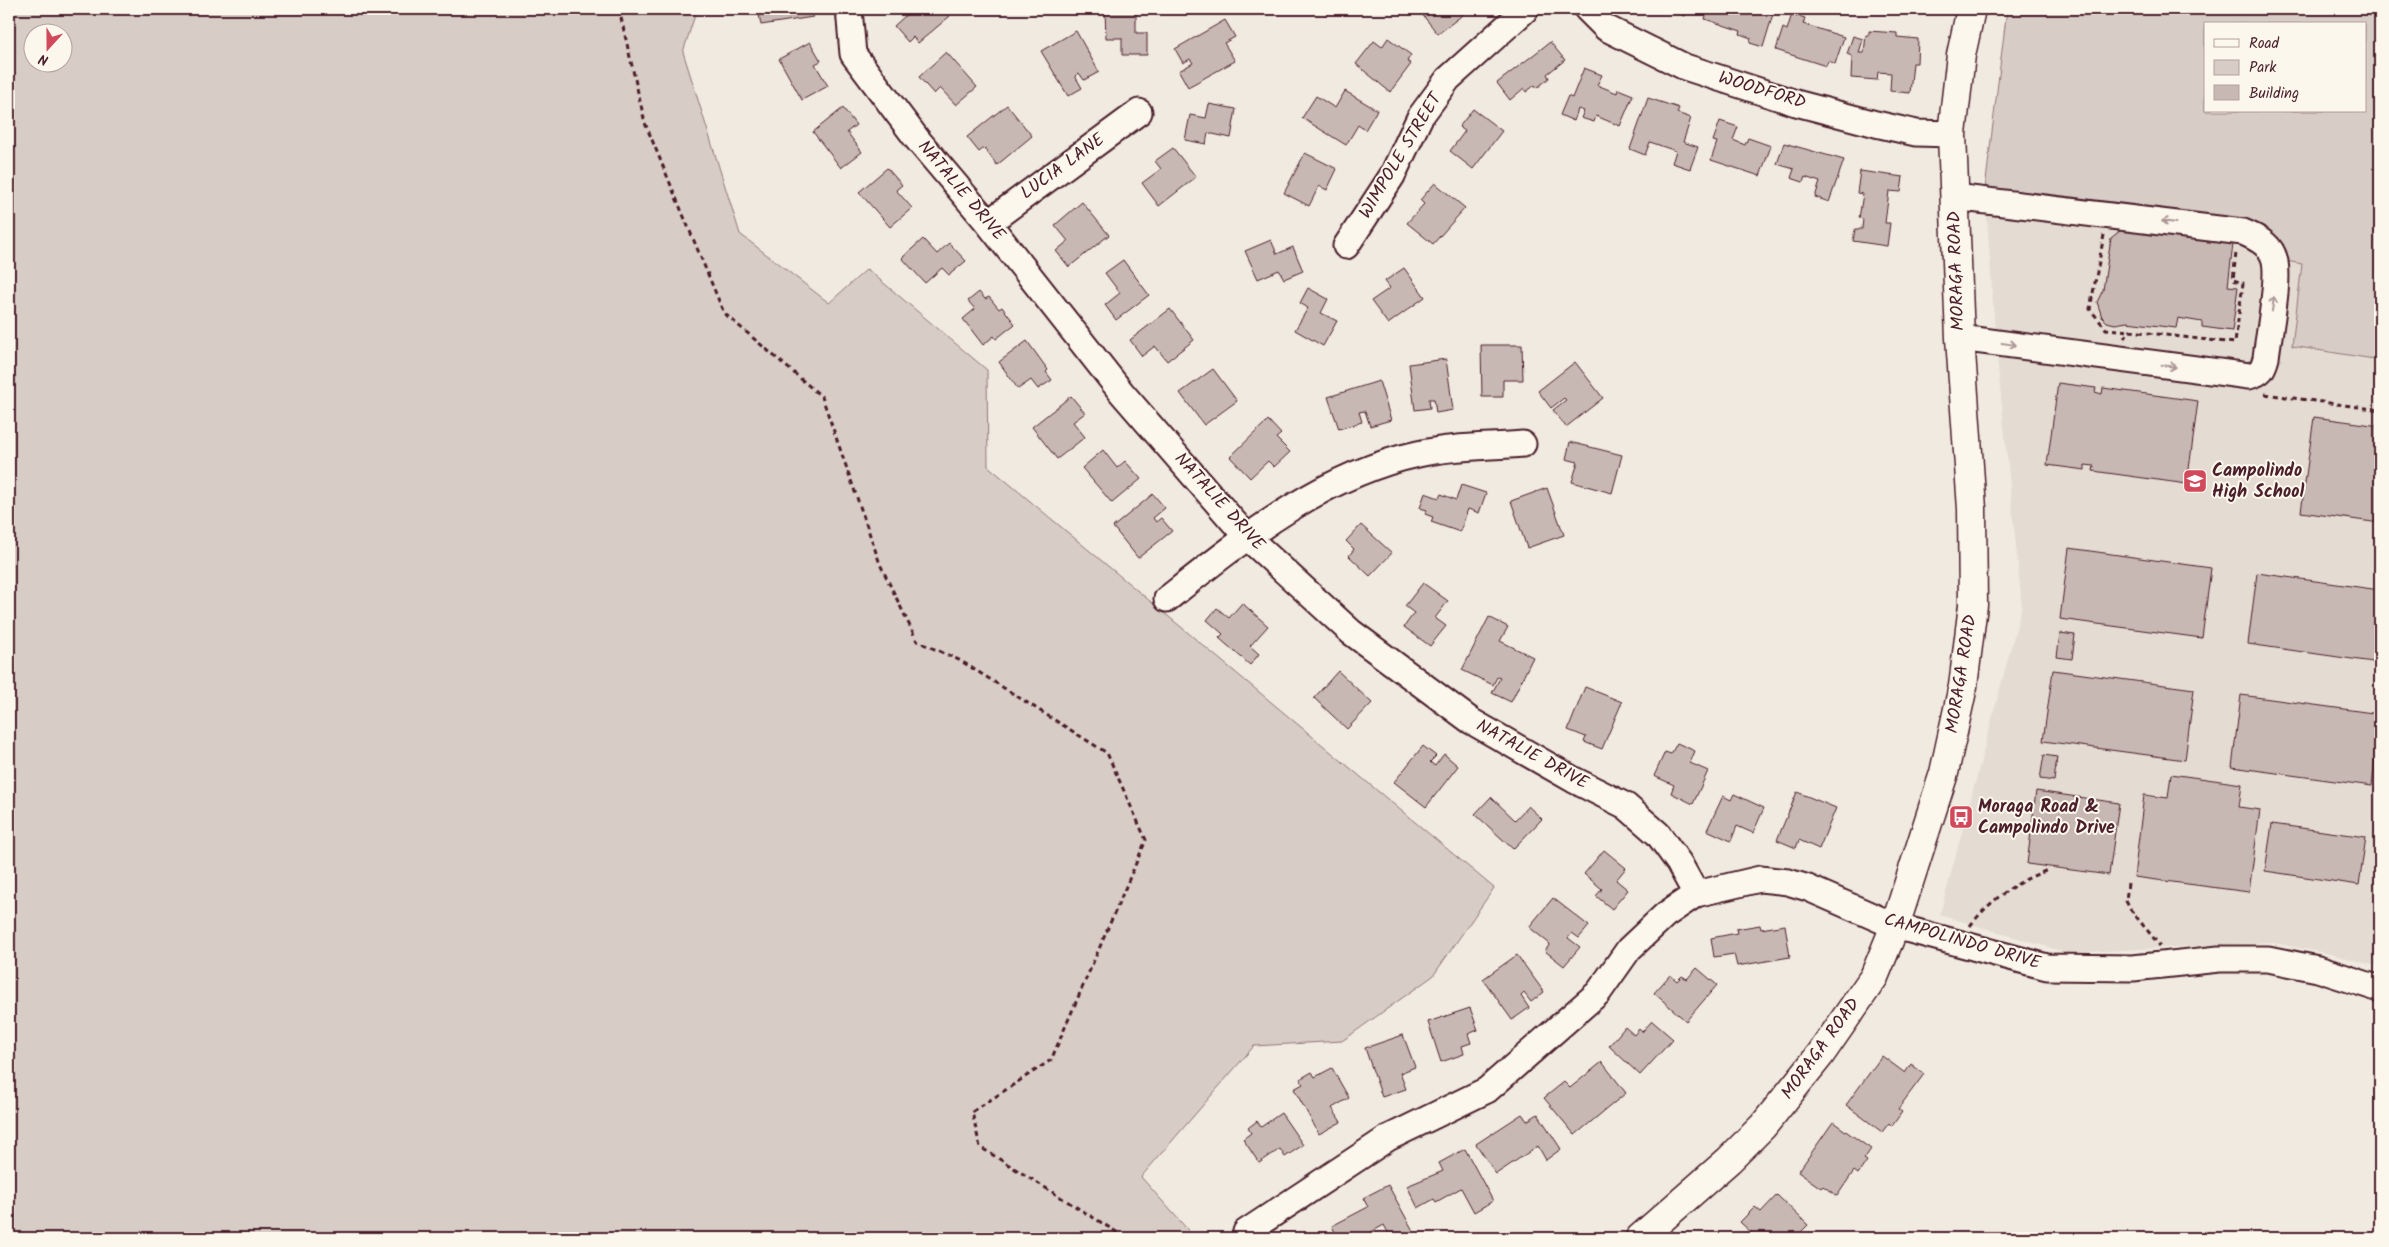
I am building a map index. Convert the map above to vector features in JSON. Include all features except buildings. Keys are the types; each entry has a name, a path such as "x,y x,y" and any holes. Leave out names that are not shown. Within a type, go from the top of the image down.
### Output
{"main road":[{"name":"MORAGA ROAD","path":"1640,1238 1729,1160 1787,1097 1820,1055 1874,977 1895,926 1944,773 1963,686 1973,605 1972,509 1960,338 1952,134 1960,55 1971,9"}],"street":[{"name":"NATALIE DRIVE","path":"849,9 852,54 917,139 988,223 1122,393 1246,536 1351,632 1471,721 1574,780 1626,806 1658,834 1679,862 1696,894"},
{"name":"WIMPOLE STREET","path":"1346,246 1392,176 1420,117 1448,79 1526,9"},
{"name":"WOODFORD","path":"1587,9 1606,28 1685,67 1796,102 1876,124 1916,133 1952,134"},
{"name":"LUCIA LANE","path":"988,223 1139,112"},
{"path":"1954,197 2243,232 2268,246 2274,256 2276,271 2266,358 2263,368 2257,374 2250,376 1960,338"},
{"path":"1168,599 1246,536 1336,481 1377,466 1431,452 1524,444"},
{"name":"CAMPOLINDO DRIVE","path":"1246,1232 1388,1138 1487,1090 1598,993 1629,950 1665,915 1696,894 1760,879 1788,882 1808,888 1895,926 2047,967 2133,968 2219,959 2268,959 2318,969 2380,989"}],"path":[{"path":"619,9 645,123 724,313 822,397 880,564 917,641 961,661 1107,753 1146,840 1051,1060 972,1112 980,1147 1126,1238"},
{"path":"2105,231 2090,309 2106,329 2130,331"},
{"path":"2211,341 2235,344 2243,283 2233,280 2237,243"},
{"path":"1958,942 1979,914 2006,891 2048,870"},
{"path":"2128,883 2126,901 2130,910 2158,941 2168,965"}],"shaded area":[{"name":"Campolindo High School","path":"2007,9 2380,9 2380,967 2331,954 2269,942 2068,953 1940,915 2022,606 1996,346 1985,189"}],"green space":[{"path":"9,9 697,9 683,52 740,234 829,303 867,269 987,370 988,466 1494,888 1433,976 1342,1041 1254,1046 1141,1177 1195,1238 9,1238"},
{"path":"2007,9 2380,9 2380,360 2292,346 2302,264 2286,261 2271,238 1985,189"}],"place":[{"name":"Campolindo High School","path":"2195,481"},
{"name":"Moraga Road & Campolindo Drive","path":"1961,817"}]}
